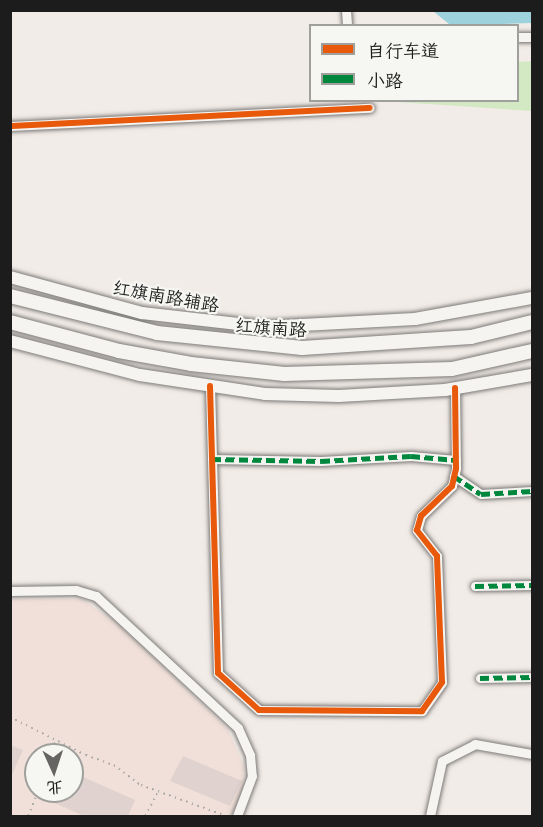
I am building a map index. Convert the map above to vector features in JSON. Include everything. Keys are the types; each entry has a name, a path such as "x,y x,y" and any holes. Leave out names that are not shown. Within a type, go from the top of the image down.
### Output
{"highway":[{"name":"红旗南路","path":"10,296 157,333 302,348 366,347 471,337 532,322"},
{"path":"10,322 147,356 237,370 340,375 452,369 532,351"}],"main road":[{"name":"红旗南路辅路","path":"10,278 142,313 264,327 415,319 532,298"},
{"path":"10,341 141,375 266,394 339,396 455,388 532,375"}],"street":[{"path":"10,126 370,108"},
{"path":"210,386 218,673 259,710 422,711 442,682 437,556 417,530 422,516 452,486 456,460 455,388"},
{"path":"212,459 321,461 411,456 456,460"},
{"path":"454,476 481,494 532,491"},
{"path":"476,585 532,585"},
{"path":"10,591 76,590 96,596 238,728 250,754 252,776 237,816"},
{"path":"480,678 532,677"},
{"path":"430,816 442,761 475,744 532,754"}],"path":[{"path":"10,717 56,741 114,765 141,785 228,816"},
{"path":"145,816 157,792"}],"shaded area":[{"path":"10,599 82,599 121,626 228,729 244,766 243,792 231,816 11,816"}],"green space":[{"path":"532,61 532,111 397,102 519,102 519,62"}],"water":[{"path":"433,11 532,11 532,23 449,24"}],"building":[{"path":"10,745 23,750 10,779"},
{"path":"183,756 242,781 230,806 170,781"},
{"path":"84,777 135,800 128,816 84,816 54,803 84,803"}],"marked path":[{"path":"212,459 321,461 411,456 456,460"},
{"path":"454,476 481,494 532,491"},
{"path":"475,586 532,585"},
{"path":"480,678 532,677"}],"cycle path":[{"path":"10,126 370,108"},
{"path":"210,386 218,673 259,710 422,711 442,682 437,556 417,530 421,516 452,486 456,468 455,388"}]}
